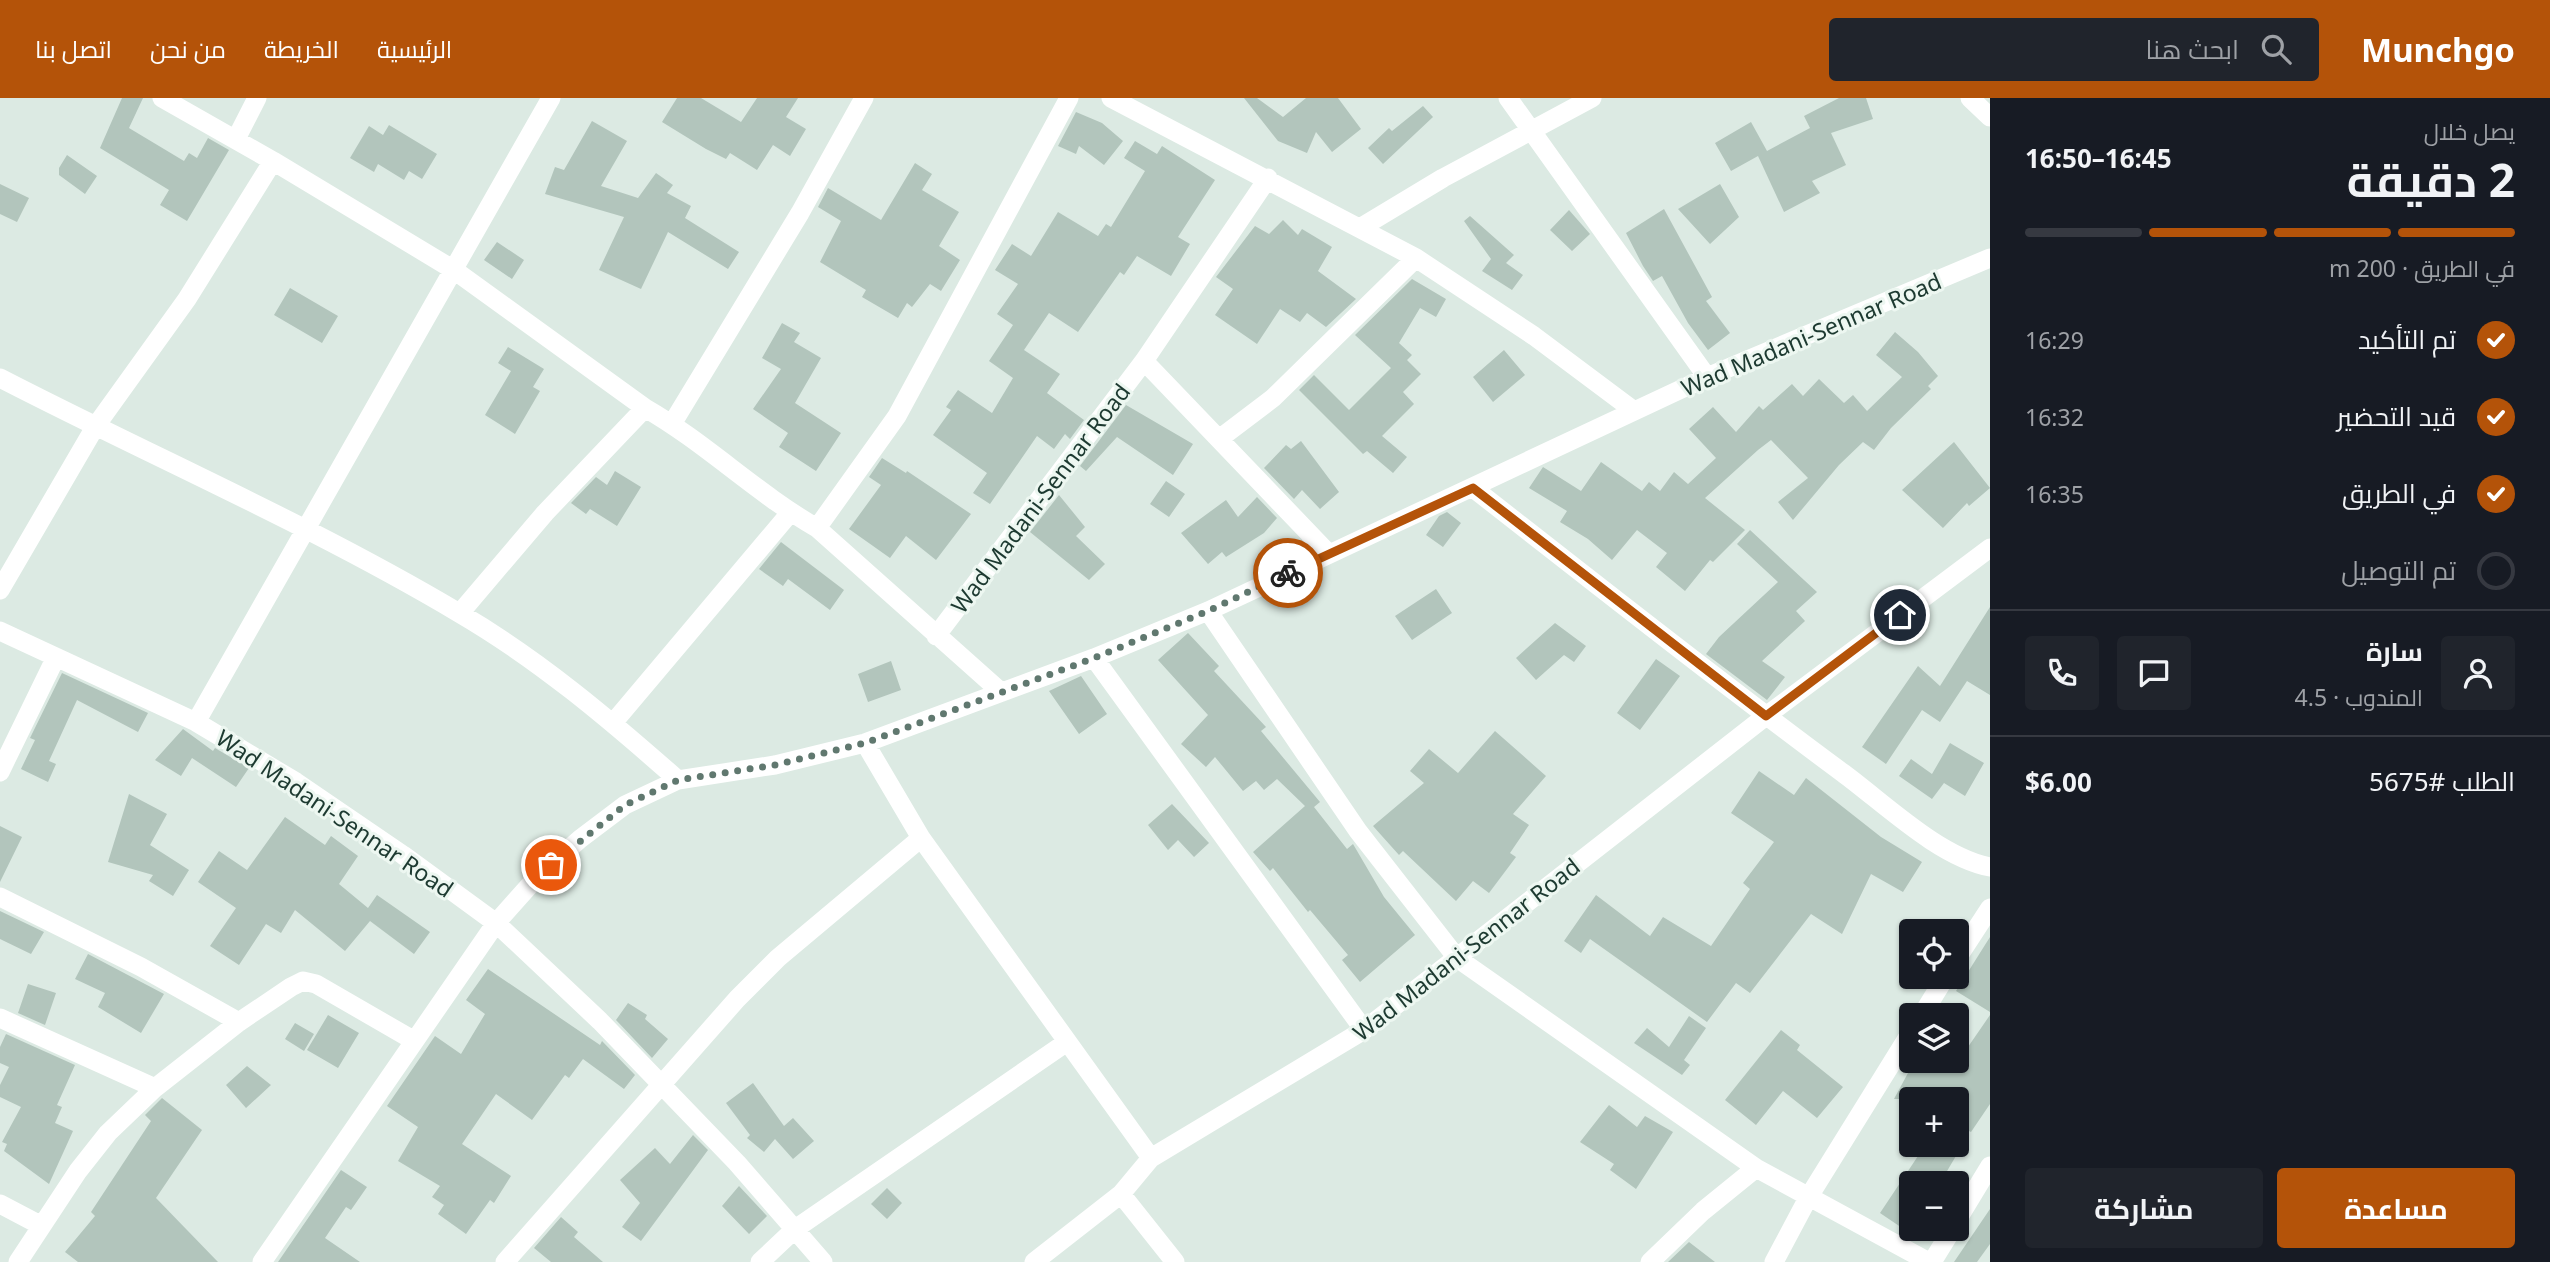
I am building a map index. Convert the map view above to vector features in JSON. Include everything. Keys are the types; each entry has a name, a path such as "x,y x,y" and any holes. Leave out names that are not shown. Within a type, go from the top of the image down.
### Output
{"street":[{"name":"Wad Madani-Sennar Road","path":"162,98 236,139 454,270 645,408 672,424 790,513 817,528 1001,692"},
{"path":"236,139 257,98"},
{"path":"196,722 551,98"},
{"path":"672,424 800,213 864,98"},
{"path":"817,528 897,416 1069,98"},
{"path":"1111,98 1416,258 1534,336 1633,410"},
{"path":"1508,98 1707,377"},
{"path":"1360,228 1592,98"},
{"path":"1969,98 1990,117"},
{"path":"0,590 95,427 187,299 273,161"},
{"name":"Wad Madani-Sennar Road","path":"936,636 1144,360 1268,178"},
{"path":"1219,439 1273,398 1416,258"},
{"name":"Wad Madani-Sennar Road","path":"262,1262 496,923 537,877 580,839 625,805 678,780 775,765 865,743 1094,658 1208,611 1473,488 1633,410 1990,258"},
{"name":"Wad Madani-Sennar Road","path":"1144,360 1329,554"},
{"path":"0,378 304,528 460,613 545,670 613,723 678,780"},
{"path":"460,613 545,513 645,408"},
{"path":"1473,488 1766,716 1944,848 1977,864 1990,867"},
{"path":"613,723 790,513"},
{"name":"Wad Madani-Sennar Road","path":"1034,1262 1121,1194 1151,1158 1364,1030 1766,716 1990,548"},
{"path":"1208,611 1358,831 1457,958 1756,1168 1931,1262 1945,1241"},
{"name":"Wad Madani-Sennar Road","path":"0,631 196,722 296,782 496,923 591,1012 663,1086 737,1164 823,1262"},
{"path":"0,772 55,657"},
{"path":"1094,658 1364,1030"},
{"path":"865,743 921,838 1151,1158"},
{"path":"505,1262 737,999 779,958 921,838"},
{"path":"0,897 141,967 239,1022"},
{"path":"1969,940 1990,908"},
{"path":"18,1262 40,1226 108,1133 155,1088 239,1022 303,981 316,984 413,1040"},
{"path":"0,1018 155,1088"},
{"path":"760,1262 794,1229 1067,1042"},
{"path":"1774,1262 1808,1198 1899,1051"},
{"path":"1969,1201 1990,1166"},
{"path":"1650,1262 1703,1211 1756,1168"},
{"path":"1121,1194 1175,1262"},
{"path":"0,1204 40,1226"}],"building":[{"path":"122,98 143,98 129,128 184,161 189,153 197,158 208,138 229,150 187,221 160,205 169,190 100,148"},
{"path":"677,98 701,98 741,122 757,98 798,98 786,117 806,129 790,156 773,145 757,170 730,153 726,159 706,149 662,122"},
{"path":"1244,98 1257,98 1283,117 1306,98 1338,98 1361,129 1332,152 1316,132 1307,153 1278,141"},
{"path":"1839,98 1866,98 1873,119 1831,133 1846,165 1812,181 1820,193 1784,212 1758,156 1731,171 1715,143 1751,122 1767,151 1810,128 1804,116"},
{"path":"1423,106 1433,117 1383,164 1368,148 1389,128 1392,131"},
{"path":"1076,112 1102,123 1123,141 1104,165 1079,146 1076,154 1058,146"},
{"path":"592,121 627,141 601,186 638,198 656,173 673,185 667,193 691,206 685,218 739,252 728,269 668,232 641,289 599,270 624,217 545,194 555,167 564,170"},
{"path":"389,125 437,154 422,179 409,171 404,180 378,164 374,172 350,158 369,126 383,135"},
{"path":"1135,141 1157,154 1162,146 1215,180 1178,237 1190,244 1171,276 1137,256 1124,275 1120,272 1078,332 1049,313 1024,350 1060,374 1047,393 1084,420 1070,439 1065,434 1054,449 1037,436 990,504 973,493 987,473 933,435 951,410 946,407 958,390 992,413 1013,378 989,361 1013,325 997,314 1018,284 995,270 1012,244 1031,256 1058,212 1098,236 1106,224 1111,227 1145,171 1124,158"},
{"path":"67,155 97,176 85,194 59,175 59,168"},
{"path":"915,163 932,174 922,190 959,212 939,246 960,260 941,291 930,284 912,307 907,303 898,318 862,297 866,290 820,262 841,221 818,207 828,188 881,220"},
{"path":"0,184 29,198 17,222 0,214"},
{"path":"1720,184 1739,217 1710,244 1678,209"},
{"path":"1664,209 1712,297 1706,301 1730,333 1708,350 1688,323 1662,276 1653,281 1626,233"},
{"path":"1569,210 1590,234 1572,251 1550,230"},
{"path":"1470,216 1514,255 1506,263 1523,275 1512,290 1482,271 1491,259 1464,221"},
{"path":"1283,220 1298,235 1302,229 1332,247 1318,271 1356,299 1326,327 1307,313 1300,322 1280,309 1257,344 1215,315 1233,289 1216,277 1255,226 1269,234"},
{"path":"497,242 524,260 512,279 484,260"},
{"path":"1412,279 1446,299 1436,317 1420,308 1399,343 1412,355 1407,360 1421,374 1403,392 1414,404 1382,436 1407,457 1393,473 1367,451 1363,454 1299,390 1314,375 1349,410 1391,368 1355,335"},
{"path":"290,288 338,316 322,343 274,315"},
{"path":"782,323 800,333 794,342 821,358 795,403 841,433 816,471 779,447 788,433 753,409 781,369 762,358"},
{"path":"1895,332 1918,352 1938,376 1928,386 1931,389 1891,428 1874,450 1863,442 1839,465 1793,520 1778,502 1808,478 1771,440 1758,450 1705,498 1745,530 1713,562 1710,560 1685,591 1656,567 1667,553 1637,530 1612,560 1588,539 1560,522 1567,511 1529,488 1543,467 1581,491 1601,462 1642,491 1649,482 1660,491 1674,472 1688,484 1716,458 1689,429 1713,407 1736,432 1759,406 1763,410 1792,384 1803,396 1819,379 1844,403 1853,395 1867,411 1902,377 1876,355"},
{"path":"508,347 544,369 533,387 540,391 515,434 485,415 511,371 498,363"},
{"path":"1504,350 1525,375 1493,402 1473,377"},
{"path":"1126,405 1193,444 1173,475 1117,437 1086,471 1080,466"},
{"path":"1301,441 1339,492 1320,509 1302,490 1294,499 1264,468 1286,445 1291,449"},
{"path":"1954,442 1990,488 1969,506 1967,503 1943,528 1902,490"},
{"path":"882,458 906,473 907,471 971,514 936,560 906,536 890,558 849,529 881,485 869,477"},
{"path":"615,471 641,487 617,526 590,509 586,514 571,503 596,477 607,485"},
{"path":"1166,481 1185,494 1169,517 1150,504"},
{"path":"1059,495 1085,527 1076,536 1105,564 1089,580 1030,532"},
{"path":"1257,497 1277,518 1264,533 1226,557 1222,552 1208,564 1181,533 1226,500 1238,517"},
{"path":"1447,512 1461,523 1443,547 1426,535 1439,516"},
{"path":"1750,530 1817,592 1796,611 1805,621 1762,661 1785,677 1767,700 1706,654 1719,637 1778,582 1737,544"},
{"path":"781,542 844,590 830,610 788,579 783,586 759,569"},
{"path":"1436,589 1452,613 1412,640 1395,616"},
{"path":"1990,607 1990,695 1967,681 1940,722 1922,710 1886,764 1862,747 1918,666 1940,686"},
{"path":"1555,623 1586,646 1574,662 1564,655 1536,680 1516,658"},
{"path":"1188,633 1219,666 1214,671 1266,727 1261,731 1320,802 1314,807 1347,849 1353,844 1384,897 1415,935 1360,982 1342,960 1348,955 1310,910 1308,912 1273,868 1270,871 1253,852 1305,806 1277,779 1264,790 1256,781 1243,791 1215,757 1206,767 1181,744 1208,715 1158,660"},
{"path":"1656,659 1680,676 1640,730 1617,713"},
{"path":"891,661 901,690 868,702 858,674"},
{"path":"62,673 148,713 138,732 77,700 49,761 56,764 48,782 21,769 35,740 30,738"},
{"path":"1081,676 1107,714 1079,734 1049,691"},
{"path":"183,729 213,751 215,748 249,768 236,787 192,758 181,776 155,760"},
{"path":"1495,731 1546,776 1513,814 1529,825 1510,853 1516,857 1489,893 1473,881 1456,901 1403,851 1399,855 1373,826 1424,783 1410,771 1429,749 1458,773"},
{"path":"1950,743 1984,763 1965,796 1944,783 1932,799 1899,776 1911,759 1932,774"},
{"path":"1759,771 1794,795 1806,778 1881,837 1922,862 1903,892 1871,874 1842,934 1811,914 1750,993 1736,983 1707,1022 1590,939 1581,953 1564,941 1596,895 1650,936 1663,917 1711,946 1750,889 1743,883 1774,842 1731,813"},
{"path":"129,794 167,814 150,845 189,870 173,896 149,881 153,875 108,862"},
{"path":"1172,804 1209,843 1194,857 1178,840 1168,850 1148,825"},
{"path":"285,817 325,845 331,836 358,856 339,884 368,908 377,895 430,932 414,954 370,921 345,951 295,910 281,933 266,924 239,965 210,946 236,908 198,882 219,851 247,870"},
{"path":"0,826 22,837 0,882"},
{"path":"0,911 44,932 31,954 0,939"},
{"path":"1990,937 1990,1012 1956,991 1969,989 1969,970"},
{"path":"88,954 164,994 141,1033 98,1007 105,993 75,979"},
{"path":"488,969 600,1045 602,1041 635,1075 624,1089 583,1059 569,1078 565,1075 532,1120 496,1094 462,1144 511,1176 494,1203 490,1200 466,1234 438,1214 444,1205 432,1197 440,1186 398,1161 418,1127 387,1106 435,1036 461,1054 485,1014 466,1000"},
{"path":"28,984 56,993 45,1025 18,1013"},
{"path":"628,1003 647,1015 645,1019 668,1039 652,1058 616,1020"},
{"path":"328,1015 359,1033 338,1068 307,1050"},
{"path":"1990,1015 1990,1104 1971,1132 1969,1087 1900,1087 1908,1073 1969,1073 1969,1045"},
{"path":"1689,1016 1706,1028 1684,1060 1690,1065 1682,1075 1634,1043 1647,1028 1669,1047"},
{"path":"295,1023 314,1034 304,1051 285,1039"},
{"path":"1781,1030 1800,1045 1797,1050 1843,1087 1817,1118 1783,1091 1756,1125 1725,1100"},
{"path":"6,1034 75,1065 57,1105 62,1107 55,1123 73,1131 49,1184 4,1151 7,1144 2,1142 21,1107 0,1097 0,1085 9,1067 0,1063 0,1047"},
{"path":"247,1066 271,1085 246,1108 226,1085"},
{"path":"753,1083 784,1126 793,1118 814,1141 793,1159 775,1139 764,1152 747,1138 750,1135 726,1103"},
{"path":"162,1098 202,1130 156,1198 218,1262 78,1262 65,1252 95,1216 91,1212 151,1121 145,1115"},
{"path":"1609,1105 1637,1127 1645,1116 1673,1132 1636,1189 1610,1170 1614,1164 1580,1142"},
{"path":"693,1135 708,1150 641,1241 622,1227 640,1203 620,1180 655,1148 670,1164"},
{"path":"1917,1157 1955,1157 1947,1171 1908,1171"},
{"path":"341,1170 367,1187 351,1210 346,1207 325,1238 360,1262 278,1262"},
{"path":"1899,1184 1899,1226 1880,1213"},
{"path":"739,1186 767,1216 749,1234 722,1206"},
{"path":"887,1188 902,1203 887,1219 871,1204"},
{"path":"1990,1209 1990,1244 1977,1262 1954,1262"},
{"path":"561,1217 578,1232 574,1237 603,1262 551,1262 534,1248"},
{"path":"1689,1242 1715,1262 1668,1262"}],"way so far":[{"path":"551,865 625,805 678,780 775,765 865,743 1094,658 1208,611 1288,573"}],"route":[{"path":"1288,573 1473,488 1766,716 1900,615"}]}
